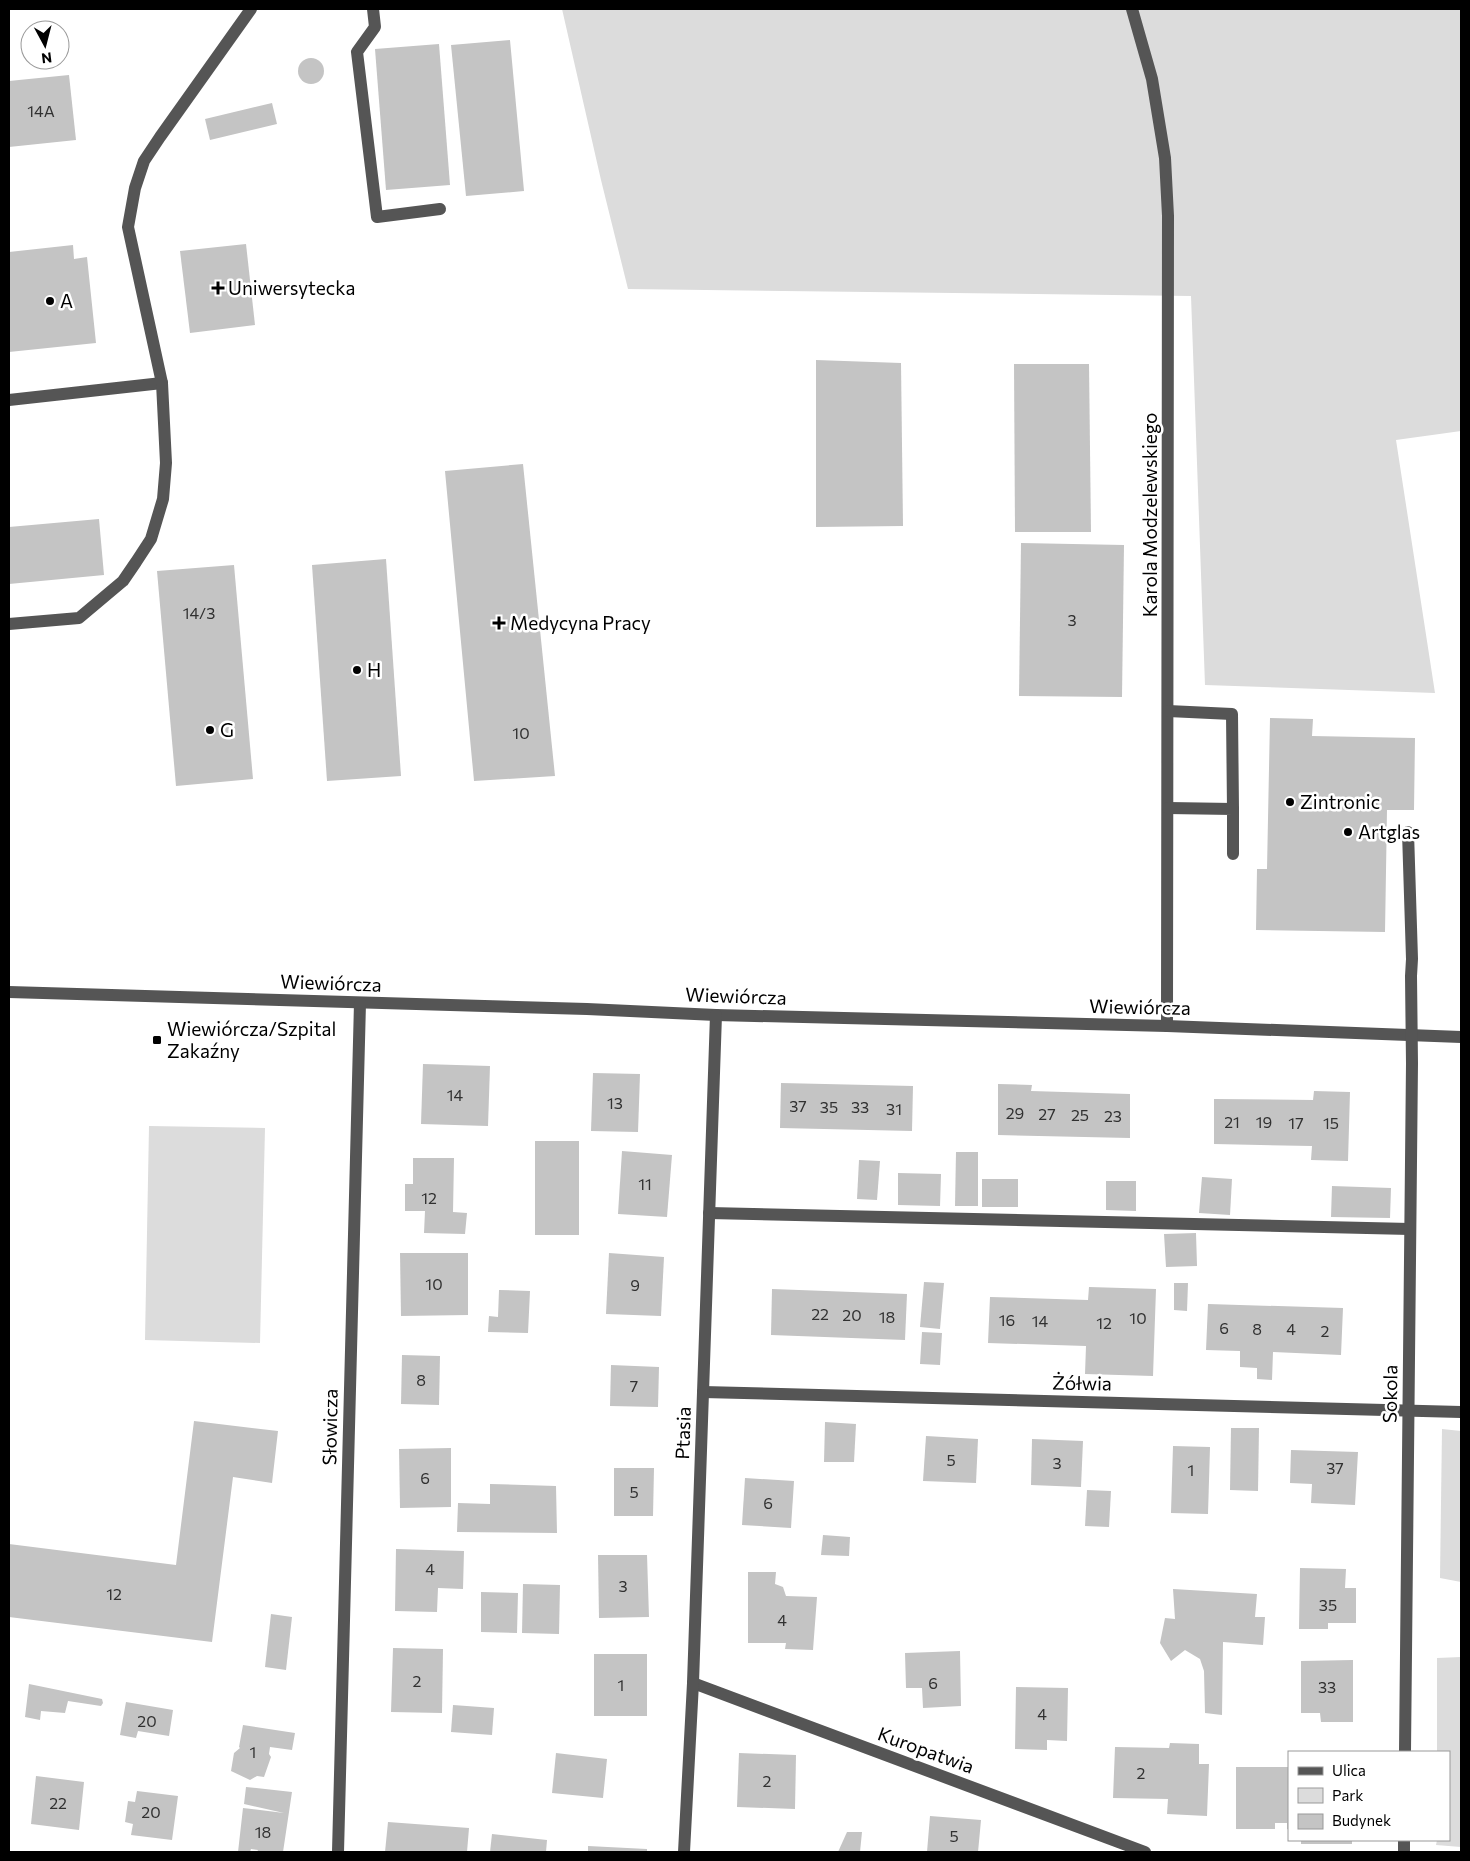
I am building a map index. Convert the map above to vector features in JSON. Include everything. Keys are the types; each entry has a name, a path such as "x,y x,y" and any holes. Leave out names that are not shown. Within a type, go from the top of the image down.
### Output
{"street":[{"path":"9,624 78,618 123,580 151,538 163,499 166,464 162,384 128,227 135,188 144,161 251,9"},
{"path":"373,9 375,27 357,52 377,217 440,209"},
{"name":"Karola Modzelewskiego","path":"1132,9 1152,79 1164,158 1166,187 1168,374 1168,1026"},
{"path":"9,400 162,384"},
{"path":"1168,711 1232,714 1233,854"},
{"path":"1168,808 1233,809"},
{"name":"Sokola","path":"1405,1751 1412,1035 1408,832"},
{"name":"Wiewiórcza","path":"9,992 588,1009 716,1015 1168,1026 1461,1036"},
{"name":"Słowicza","path":"338,1852 360,1003"},
{"name":"Ptasia","path":"684,1852 693,1683 716,1015"},
{"path":"709,1212 1410,1229"},
{"name":"Żółwia","path":"703,1392 1461,1412"},
{"name":"Kuropatwia","path":"693,1683 1145,1852"}],"green space":[{"path":"562,9 1461,9 1461,431 1396,440 1435,693 1205,685 1191,296 628,289"},
{"path":"149,1126 265,1128 260,1343 145,1340"},
{"path":"1442,1429 1461,1431 1461,1582 1440,1578"},
{"path":"1461,1657 1461,1847 1436,1845 1437,1841 1450,1841 1450,1751 1437,1751 1437,1658"}],"building":[{"path":"510,40 524,191 466,196 451,45"},
{"path":"439,44 450,185 386,190 375,49"},
{"path":"311,58 320,62 324,71 320,80 311,84 302,80 298,71 302,62"},
{"path":"69,75 76,140 9,147 9,81"},
{"path":"272,103 277,124 210,140 205,119"},
{"name":"Uniwersytecka","path":"246,244 255,325 190,333 180,251"},
{"name":"A","path":"73,245 74,259 87,257 96,343 9,352 9,252"},
{"path":"816,360 901,363 903,526 816,527"},
{"path":"1014,364 1089,364 1091,532 1015,532"},
{"name":"Medycyna Pracy","path":"523,464 555,776 474,781 445,471"},
{"path":"99,519 104,575 9,584 9,527"},
{"path":"1021,543 1124,545 1122,697 1019,696"},
{"name":"H","path":"386,559 401,776 327,781 312,565"},
{"path":"234,565 253,779 176,786 157,571"},
{"name":"Artglas","path":"1270,718 1313,719 1312,736 1415,738 1414,810 1387,810 1385,932 1256,930 1257,869 1267,869"},
{"path":"423,1064 490,1066 488,1126 421,1124"},
{"path":"593,1073 640,1074 638,1132 591,1131"},
{"path":"781,1083 913,1086 912,1131 780,1128"},
{"path":"998,1084 1032,1085 1031,1091 1130,1094 1130,1138 998,1135"},
{"path":"1314,1091 1350,1092 1348,1161 1311,1160 1312,1146 1214,1144 1214,1099 1313,1100"},
{"path":"535,1141 579,1141 579,1235 535,1235"},
{"path":"622,1151 672,1155 667,1217 618,1214"},
{"path":"956,1152 978,1152 978,1206 955,1206"},
{"path":"413,1158 454,1158 453,1212 467,1213 465,1234 424,1233 425,1211 405,1211 405,1184 413,1184"},
{"path":"859,1160 880,1161 877,1200 857,1199"},
{"path":"898,1173 941,1174 940,1206 898,1205"},
{"path":"1202,1177 1232,1179 1230,1215 1199,1213"},
{"path":"982,1179 1018,1179 1018,1207 982,1207"},
{"path":"1106,1181 1136,1181 1136,1211 1106,1210"},
{"path":"1332,1186 1391,1188 1390,1218 1331,1217"},
{"path":"1196,1233 1197,1266 1166,1267 1164,1234"},
{"path":"400,1253 468,1253 468,1315 401,1316"},
{"path":"609,1253 664,1257 661,1316 606,1314"},
{"path":"924,1282 944,1283 940,1329 920,1327"},
{"path":"1174,1283 1188,1283 1187,1311 1174,1310"},
{"path":"1089,1287 1156,1289 1153,1376 1085,1374 1086,1346 988,1343 990,1297 1088,1300"},
{"path":"772,1289 907,1294 905,1340 771,1335"},
{"path":"499,1290 530,1291 528,1333 488,1332 489,1316 498,1317"},
{"path":"1208,1304 1343,1308 1341,1355 1273,1352 1272,1380 1257,1379 1257,1368 1240,1367 1240,1351 1206,1350"},
{"path":"922,1332 942,1333 940,1365 920,1364"},
{"path":"402,1355 440,1356 439,1405 401,1404"},
{"path":"611,1365 659,1367 658,1407 610,1406"},
{"path":"194,1421 278,1431 272,1483 233,1477 212,1642 9,1617 9,1544 176,1565"},
{"path":"825,1422 856,1424 854,1462 824,1462"},
{"path":"1231,1428 1259,1428 1258,1491 1230,1490"},
{"path":"926,1436 978,1439 976,1483 923,1481"},
{"path":"1032,1439 1083,1441 1081,1487 1031,1485"},
{"path":"1173,1446 1210,1447 1208,1514 1171,1513"},
{"path":"451,1448 451,1507 400,1508 399,1449"},
{"path":"1291,1450 1358,1452 1355,1505 1311,1503 1312,1484 1290,1483"},
{"path":"614,1468 654,1468 653,1516 614,1516"},
{"path":"745,1478 794,1481 791,1528 742,1525"},
{"path":"490,1484 556,1486 557,1533 457,1532 458,1503 490,1504"},
{"path":"1087,1490 1111,1491 1109,1527 1085,1526"},
{"path":"823,1535 850,1537 849,1556 821,1555"},
{"path":"396,1549 464,1551 463,1589 438,1588 437,1612 395,1611"},
{"path":"598,1555 647,1555 649,1617 599,1618"},
{"path":"1300,1568 1346,1569 1345,1588 1356,1588 1356,1623 1328,1623 1328,1629 1299,1629"},
{"path":"748,1572 776,1572 775,1584 783,1587 786,1596 817,1597 813,1650 785,1649 786,1643 748,1643"},
{"path":"523,1584 560,1585 559,1634 522,1633"},
{"path":"1173,1589 1257,1594 1255,1617 1265,1617 1263,1645 1223,1642 1222,1715 1205,1713 1204,1671 1200,1659 1185,1650 1171,1661 1160,1643 1165,1618 1175,1619"},
{"path":"481,1592 518,1593 517,1633 481,1632"},
{"path":"271,1614 292,1617 286,1670 265,1667"},
{"path":"393,1648 443,1649 442,1713 391,1712"},
{"path":"960,1651 961,1706 923,1708 922,1688 906,1688 905,1653"},
{"path":"594,1654 647,1654 647,1716 594,1716"},
{"path":"1353,1660 1353,1722 1321,1722 1320,1713 1301,1713 1301,1661"},
{"path":"29,1684 102,1699 103,1703 101,1706 68,1701 65,1713 41,1711 40,1720 25,1717"},
{"path":"1016,1687 1068,1688 1067,1741 1047,1740 1047,1750 1015,1749"},
{"path":"126,1702 173,1710 169,1736 138,1731 136,1738 120,1735"},
{"path":"453,1705 494,1708 492,1735 451,1732"},
{"path":"243,1725 295,1733 292,1750 270,1747 269,1754 271,1757 264,1777 257,1776 250,1780 231,1771 234,1753 240,1748"},
{"path":"1170,1743 1199,1744 1199,1764 1209,1764 1207,1816 1167,1814 1168,1799 1113,1798 1115,1747 1169,1748"},
{"path":"556,1753 607,1759 603,1798 552,1793"},
{"path":"739,1753 796,1755 795,1809 737,1807"},
{"path":"1236,1767 1288,1767 1288,1830 1287,1823 1275,1823 1275,1829 1236,1829"},
{"path":"36,1776 84,1782 79,1830 31,1824"},
{"path":"246,1787 292,1792 283,1852 257,1852 258,1850 251,1849 250,1852 238,1852 243,1808 284,1813 244,1804"},
{"path":"137,1791 178,1796 172,1840 131,1835 133,1824 125,1822 128,1801 135,1802"},
{"path":"930,1816 981,1820 978,1852 927,1852"},
{"path":"388,1822 469,1828 467,1852 385,1852"},
{"path":"847,1832 862,1832 860,1852 838,1852"},
{"path":"492,1834 547,1840 546,1852 490,1852"},
{"path":"1301,1841 1352,1841 1352,1844 1301,1844"},
{"path":"588,1846 647,1849 647,1852 588,1852"}],"place":[{"name":"Uniwersytecka","path":"218,288"},
{"name":"A","path":"50,301"},
{"name":"Medycyna Pracy","path":"499,623"},
{"name":"H","path":"357,670"},
{"name":"G","path":"210,730"},
{"name":"Zintronic","path":"1290,802"},
{"name":"Artglas","path":"1348,832"},
{"name":"Wiewiórcza/Szpital Zakaźny","path":"157,1040"}]}
